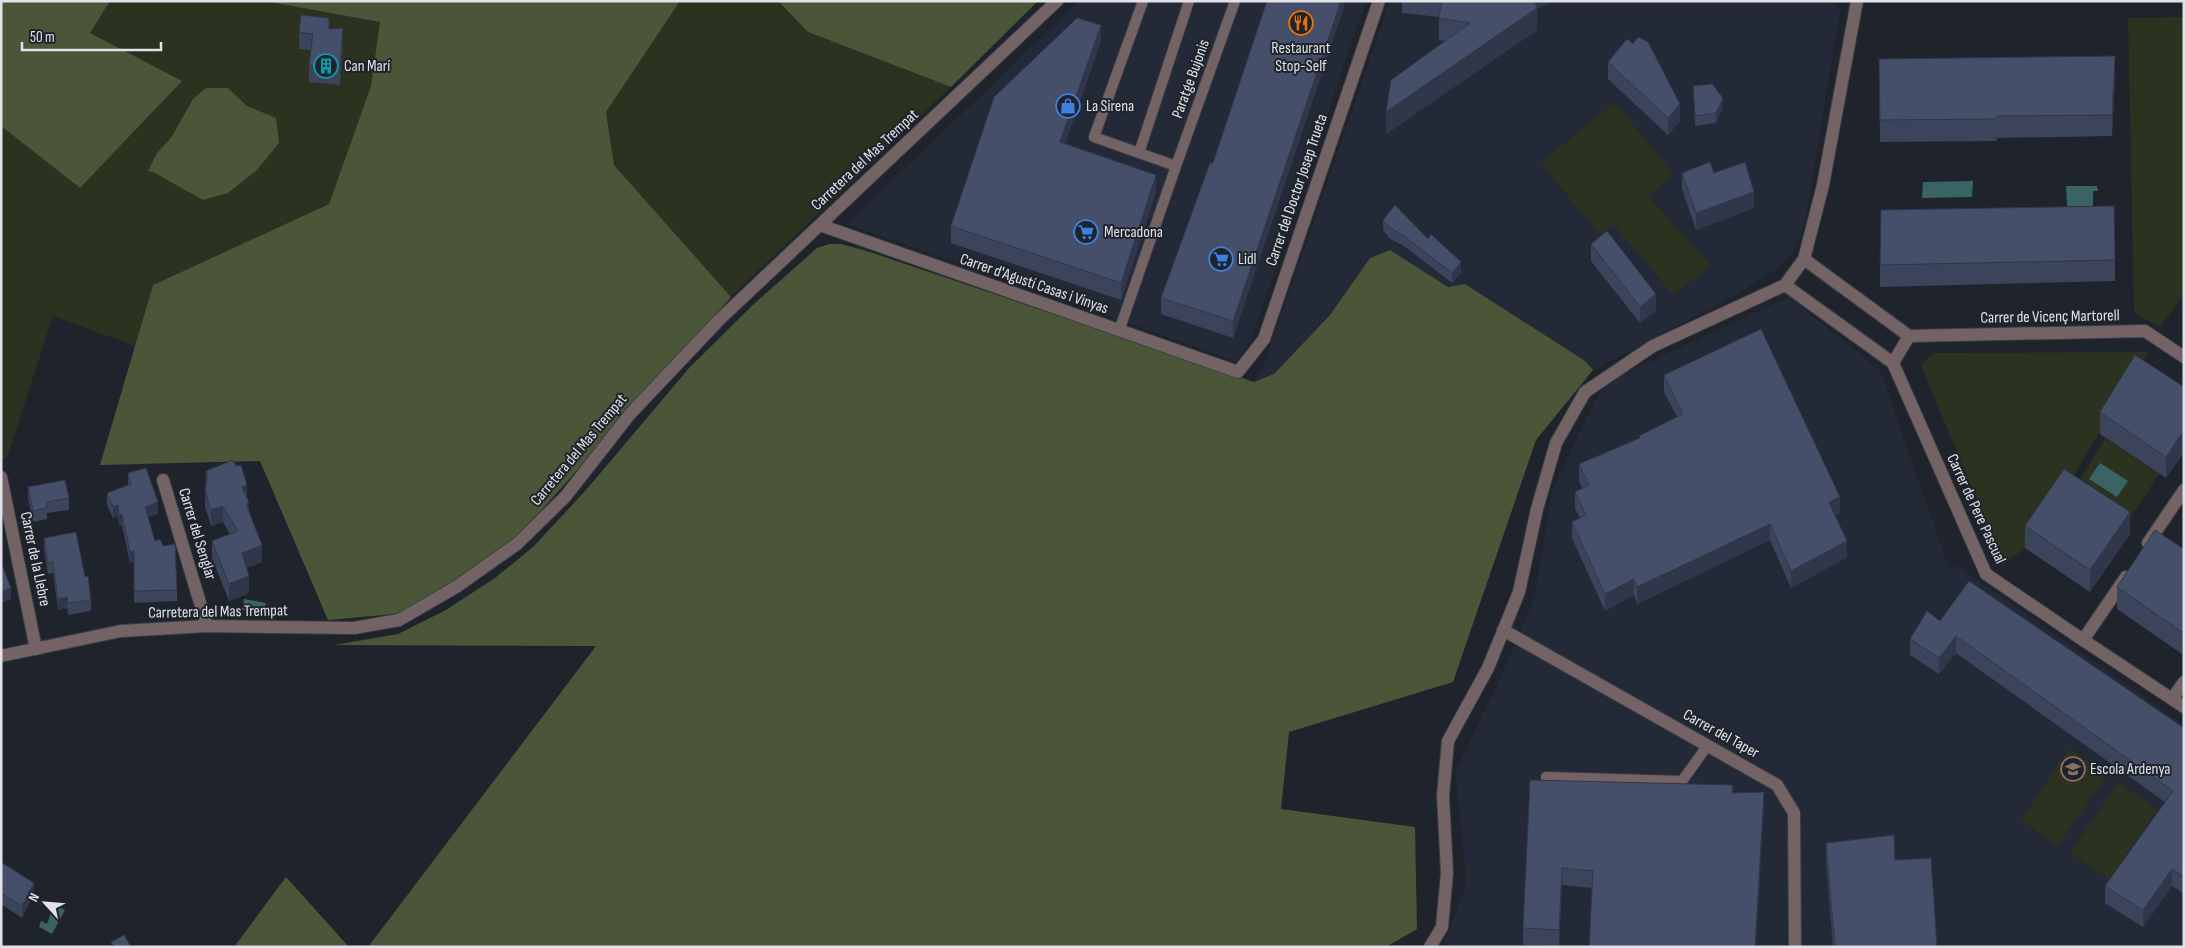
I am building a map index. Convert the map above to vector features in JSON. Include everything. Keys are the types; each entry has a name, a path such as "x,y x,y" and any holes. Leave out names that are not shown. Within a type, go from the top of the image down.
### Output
{"street":[{"name":"Carretera del Mas Trempat","path":"1,656 120,631 207,626 354,628 399,620 456,587 517,544 565,497 630,414 719,320 1057,1"},
{"path":"1430,947 1442,927 1446,882 1443,796 1448,742 1488,668 1519,592 1537,509 1556,443 1585,392 1652,346 1785,285 1804,259 1823,185 1857,1"},
{"name":"Carrer del Doctor Josep Trueta","path":"1238,372 1264,339 1377,4"},
{"name":"Carrer d'Agustí Casas i Vinyas","path":"820,225 1238,372"},
{"path":"1804,259 1909,336 1892,363"},
{"name":"Carrer de Pere Pascual","path":"1785,285 1892,363 1986,574 2184,707"},
{"name":"Carrer de Vicenç Martorell","path":"1909,336 2145,331 2184,357"},
{"name":"Carrer de la Llebre","path":"1,477 36,649"},
{"name":"Carrer del Senglar","path":"163,480 207,626"},
{"path":"2083,640 2184,490"},
{"name":"Carrer del Taper","path":"1503,630 1776,784 1794,813 1795,947"},
{"path":"2172,699 2184,682"}],"lane":[{"path":"1142,1 1094,137 1176,166"},
{"name":"Paratge Bujonis","path":"1139,153 1189,1"},
{"name":"Paratge Bujonis","path":"1119,331 1235,1"},
{"path":"1546,777 1682,780 1708,746"}],"shaded area":[{"path":"1,1 110,1 90,33 182,81 80,188 1,126"},
{"path":"110,1 264,1 380,22 371,86 329,204 153,285 135,346 53,316 7,458 1,459 1,126 80,188 181,81 90,33"},
{"path":"264,1 680,1 606,112 614,165 731,297 507,549 406,613 328,620 260,461 100,465 153,285 329,204 371,86 380,22"},
{"path":"680,1 778,1 808,32 951,87 731,297 614,165 606,112"},
{"path":"778,1 1038,1 951,87 808,32"},
{"path":"1079,1 1366,1 1251,339 1236,361 847,224"},
{"path":"1390,1 1828,1 1841,10 1805,224 1794,251 1776,270 1727,300 1593,370 1585,361 1448,287 1390,250 1370,258 1330,315 1274,374 1254,382 1265,362"},
{"path":"2184,17 2184,294 2160,327 2134,313 2128,18"},
{"path":"206,88 228,88 247,106 276,118 279,143 257,170 228,193 203,200 148,171 157,153 171,138 193,99"},
{"path":"1615,102 1673,174 1648,196 1711,266 1673,295 1613,224 1599,234 1541,163"},
{"path":"1973,181 1972,197 1922,198 1923,182"},
{"path":"2066,186 2097,186 2098,191 2093,191 2093,206 2067,206"},
{"path":"829,244 841,244 867,251 1254,382 1274,374 1330,315 1370,258 1390,250 1448,287 1465,284 1585,361 1593,370 1536,440 1453,682 1289,732 1281,809 1415,827 1417,929 1386,947 368,947 596,646 334,645 398,634 446,610 495,578 533,547 586,490 690,367 756,302 817,248"},
{"path":"1789,297 1880,370 1949,568 1958,566 2184,725 2184,947 1443,947 1467,883 1455,772 1500,679 1535,597 1552,490 1604,383"},
{"path":"2149,352 2064,491 2025,548 2003,564 1921,365 1933,353"},
{"path":"2105,438 2159,474 2123,530 2071,495"},
{"path":"2100,463 2128,481 2117,497 2089,479"},
{"path":"244,599 266,603 264,614 242,610"},
{"path":"2069,749 2107,775 2058,846 2021,820"},
{"path":"2118,782 2158,809 2109,879 2070,853"},
{"path":"286,877 349,947 234,947"},
{"path":"54,904 65,910 52,934 39,927 41,921 47,924"}],"building":[{"path":"1267,1 1341,1 1233,321 1161,298 1210,163 1213,163"},
{"path":"1442,1 1535,1 1537,8 1386,112 1391,80 1470,23 1439,18"},
{"path":"301,15 329,18 329,29 343,28 340,68 309,65 313,34 299,32"},
{"path":"1077,18 1101,25 1060,142 1156,175 1121,283 951,226 994,97"},
{"path":"1638,37 1648,42 1680,104 1668,118 1608,62 1627,39 1633,44"},
{"path":"2115,56 2112,115 1997,116 1997,119 1880,120 1879,59"},
{"path":"1712,84 1723,98 1716,113 1695,116 1693,86"},
{"path":"1710,162 1714,173 1745,162 1754,192 1696,213 1682,173"},
{"path":"1395,205 1428,239 1431,234 1461,262 1452,273 1404,236 1389,227 1383,220"},
{"path":"2114,206 2115,260 1880,265 1881,210"},
{"path":"1607,231 1656,294 1640,307 1591,244"},
{"path":"1761,329 1840,497 1829,502 1847,541 1791,571 1770,524 1637,587 1634,579 1605,594 1572,522 1586,515 1575,492 1589,485 1579,464 1640,438 1639,436 1683,414 1664,375"},
{"path":"2135,355 2184,387 2184,430 2166,457 2100,412"},
{"path":"233,460 236,466 241,465 247,485 242,487 249,503 246,504 262,545 242,553 249,576 229,584 212,541 238,531 223,506 211,510 205,490 208,476 206,471"},
{"path":"146,468 158,502 145,507 155,541 160,539 163,546 175,544 177,590 134,591 134,551 130,552 122,514 119,515 118,505 113,507 107,493 131,484 128,473"},
{"path":"2064,469 2130,512 2090,570 2025,526"},
{"path":"65,480 69,498 46,502 47,508 33,511 28,487"},
{"path":"2155,530 2184,549 2184,629 2182,632 2117,587"},
{"path":"76,532 85,577 88,576 91,600 68,603 67,597 58,599 53,562 48,563 44,538"},
{"path":"1,562 11,588 1,592"},
{"path":"1969,581 2184,728 2184,877 2172,869 2143,910 2105,886 2173,791 1956,636 1939,658 1910,639 1927,611 1940,621"},
{"path":"1530,780 1733,785 1732,793 1764,792 1755,947 1589,947 1593,871 1562,868 1559,930 1523,928"},
{"path":"1894,835 1895,860 1931,858 1937,947 1835,947 1826,843"},
{"path":"1,862 34,883 22,906 1,893"},
{"path":"124,935 131,947 114,947 111,942"}],"place":[{"name":"Restaurant Stop-Self","path":"1301,23"},
{"name":"Can Marí","path":"326,66"},
{"name":"La Sirena","path":"1068,106"},
{"name":"Mercadona","path":"1086,232"},
{"name":"Lidl","path":"1221,259"},
{"name":"Escola Ardenya","path":"2073,769"}]}
